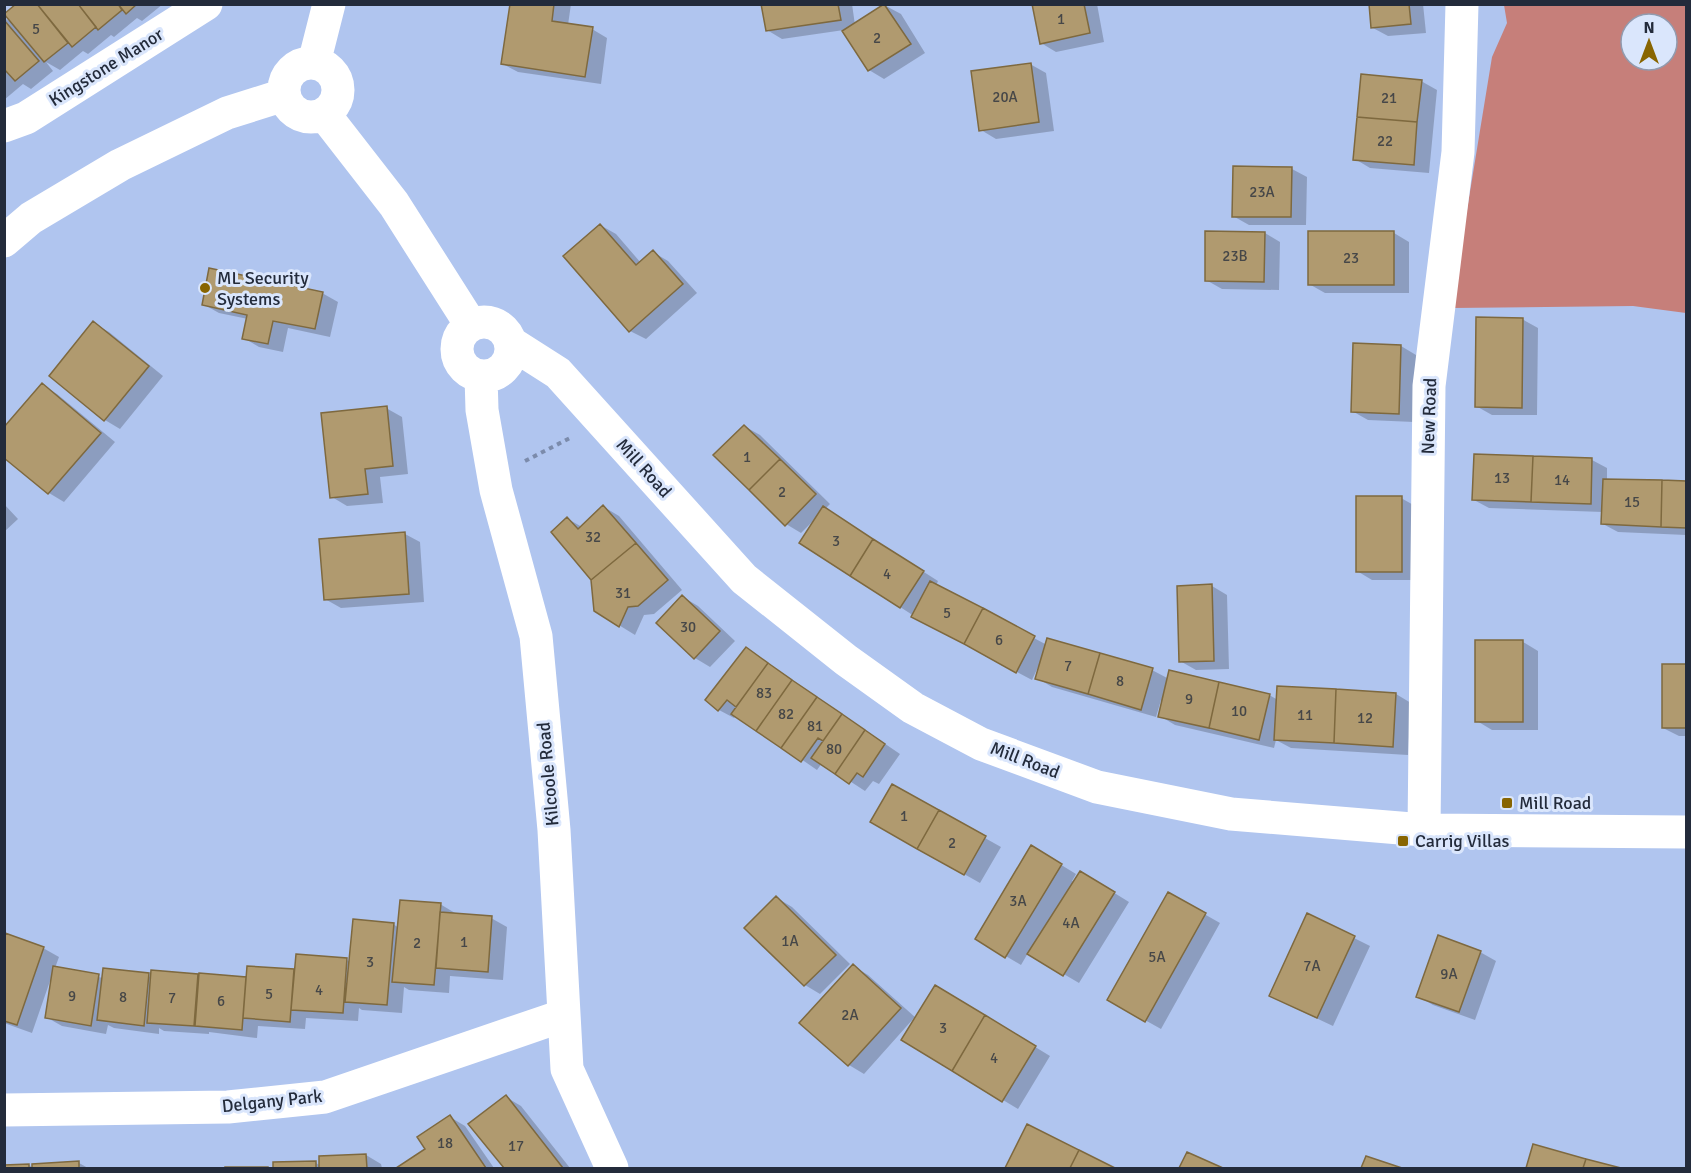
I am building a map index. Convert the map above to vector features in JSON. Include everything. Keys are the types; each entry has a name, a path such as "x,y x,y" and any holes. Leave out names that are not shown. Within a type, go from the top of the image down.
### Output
{"main road":[{"name":"Kingstone Manor","path":"4,126 26,118 206,4"},
{"path":"314,63 329,4"},
{"name":"New Road","path":"1424,830 1429,386 1458,152 1462,4"},
{"path":"306,63 314,63 330,70 338,85 336,101 324,114 316,117 299,115 292,110 284,95 286,78 291,71 306,63"},
{"path":"4,241 31,218 120,165 227,113 284,95"},
{"path":"324,114 394,204 471,325"},
{"path":"479,322 496,324 503,329 511,344 512,352 504,368 489,376 481,376 465,369 457,354 459,338 471,325 479,322"},
{"name":"Mill Road","path":"511,344 558,373 744,579 846,660 913,708 981,744 1097,787 1231,814 1424,830 1686,832"},
{"name":"Kilcoole Road","path":"481,376 482,410 493,477 536,636 554,830 562,1016 567,1069 612,1168"},
{"name":"Delgany Park","path":"4,1110 228,1107 325,1097 562,1016"}],"path":[{"path":"493,477 602,422"}],"shaded area":[{"path":"1504,5 1686,5 1686,313 1633,306 1451,308 1492,57 1507,23"}],"building":[{"path":"16,4 37,4 68,43 44,62 4,14"},
{"path":"37,4 78,4 96,27 72,47"},
{"path":"78,4 118,4 122,10 98,30"},
{"path":"118,4 137,4 126,14"},
{"path":"510,4 554,4 552,21 593,27 585,77 501,64"},
{"path":"761,4 838,4 841,20 766,31"},
{"path":"884,4 911,44 868,71 842,31"},
{"path":"1032,4 1084,4 1090,33 1040,44"},
{"path":"1369,4 1409,4 1411,24 1371,28"},
{"path":"4,20 39,61 15,81 4,69"},
{"path":"1031,63 1039,122 979,131 971,71"},
{"path":"1361,74 1422,80 1417,122 1357,117"},
{"path":"1357,117 1417,122 1414,165 1353,160"},
{"path":"1233,166 1292,167 1291,217 1232,217"},
{"path":"600,224 636,265 653,250 683,284 629,332 563,256"},
{"path":"1205,231 1265,232 1264,282 1205,281"},
{"path":"1308,231 1394,231 1394,285 1308,285"},
{"path":"209,268 323,292 315,329 273,321 268,344 242,339 247,315 202,305"},
{"path":"1476,317 1523,318 1522,408 1475,407"},
{"path":"93,321 149,366 104,421 49,376"},
{"path":"1353,343 1401,345 1399,414 1351,412"},
{"path":"42,383 101,433 48,494 4,458 4,427"},
{"path":"387,406 393,466 365,469 368,494 330,498 321,413"},
{"path":"744,425 780,459 749,490 713,455"},
{"path":"1474,454 1533,456 1531,502 1472,500"},
{"path":"1533,456 1592,458 1591,504 1531,502"},
{"path":"780,459 816,494 785,526 749,490"},
{"path":"1603,479 1662,480 1661,527 1601,524"},
{"path":"1662,480 1686,481 1686,528 1661,527"},
{"path":"1356,496 1402,496 1402,572 1356,572"},
{"path":"603,505 636,543 591,580 551,532 567,517 578,529"},
{"path":"823,506 873,539 850,576 799,543"},
{"path":"405,532 409,594 324,600 319,539"},
{"path":"873,539 924,571 900,608 850,576"},
{"path":"636,543 668,580 638,606 628,607 619,627 594,611 591,580"},
{"path":"930,581 983,608 964,644 911,617"},
{"path":"1212,584 1214,661 1179,662 1177,586"},
{"path":"682,595 720,631 694,659 656,623"},
{"path":"983,608 1035,636 1016,673 964,644"},
{"path":"1047,638 1100,653 1088,694 1035,679"},
{"path":"1475,640 1523,640 1523,722 1475,722"},
{"path":"746,647 768,663 736,707 727,700 718,711 705,700"},
{"path":"1100,653 1153,668 1141,710 1088,694"},
{"path":"768,663 792,680 756,731 731,714"},
{"path":"1662,664 1686,664 1686,728 1662,728"},
{"path":"1169,670 1219,682 1209,728 1158,717"},
{"path":"792,680 817,697 781,748 756,731"},
{"path":"1219,682 1270,694 1259,740 1209,728"},
{"path":"1277,686 1336,689 1334,743 1274,740"},
{"path":"1336,689 1396,693 1393,747 1334,743"},
{"path":"817,697 842,714 823,741 818,738 801,762 781,748"},
{"path":"842,714 865,730 835,774 811,758"},
{"path":"865,730 885,744 863,777 857,773 849,784 835,774"},
{"path":"892,784 939,810 917,849 870,822"},
{"path":"939,810 986,836 964,875 917,849"},
{"path":"1031,845 1062,864 1005,958 975,939"},
{"path":"1080,871 1115,892 1063,976 1027,954"},
{"path":"1168,892 1206,913 1145,1022 1107,1000"},
{"path":"776,896 836,955 804,986 744,928"},
{"path":"400,900 441,903 434,985 392,982"},
{"path":"440,912 492,916 488,972 436,968"},
{"path":"1307,913 1355,936 1317,1018 1269,996"},
{"path":"353,919 394,923 387,1005 345,1002"},
{"path":"5,933 44,947 17,1025 4,1021"},
{"path":"1438,935 1481,951 1459,1012 1416,997"},
{"path":"296,954 347,958 343,1013 291,1010"},
{"path":"853,964 901,1008 848,1066 799,1023"},
{"path":"53,966 99,974 91,1026 45,1018"},
{"path":"247,966 294,969 290,1022 243,1018"},
{"path":"103,968 149,973 144,1026 97,1020"},
{"path":"151,970 198,974 194,1026 147,1023"},
{"path":"199,973 246,977 242,1030 195,1026"},
{"path":"935,985 985,1015 952,1071 901,1040"},
{"path":"985,1015 1036,1046 1002,1102 952,1071"},
{"path":"506,1095 563,1168 504,1168 468,1124"},
{"path":"450,1115 486,1168 396,1168 425,1149 417,1137"},
{"path":"1027,1124 1079,1150 1070,1168 1005,1168"},
{"path":"1533,1144 1586,1159 1583,1168 1526,1168"},
{"path":"1079,1150 1115,1168 1070,1168"},
{"path":"1187,1152 1223,1168 1179,1168"},
{"path":"366,1154 367,1168 319,1168 319,1156"},
{"path":"1366,1156 1402,1168 1361,1168"},
{"path":"1586,1159 1621,1168 1583,1168"},
{"path":"79,1161 79,1168 32,1168 32,1164"},
{"path":"316,1161 316,1168 273,1168 273,1162"},
{"path":"29,1164 29,1168 4,1168 4,1165"},
{"path":"268,1167 268,1168 225,1168"}],"place":[{"name":"ML Security Systems","path":"205,288"},
{"name":"Mill Road","path":"1507,803"},
{"name":"Carrig Villas","path":"1403,841"}]}
